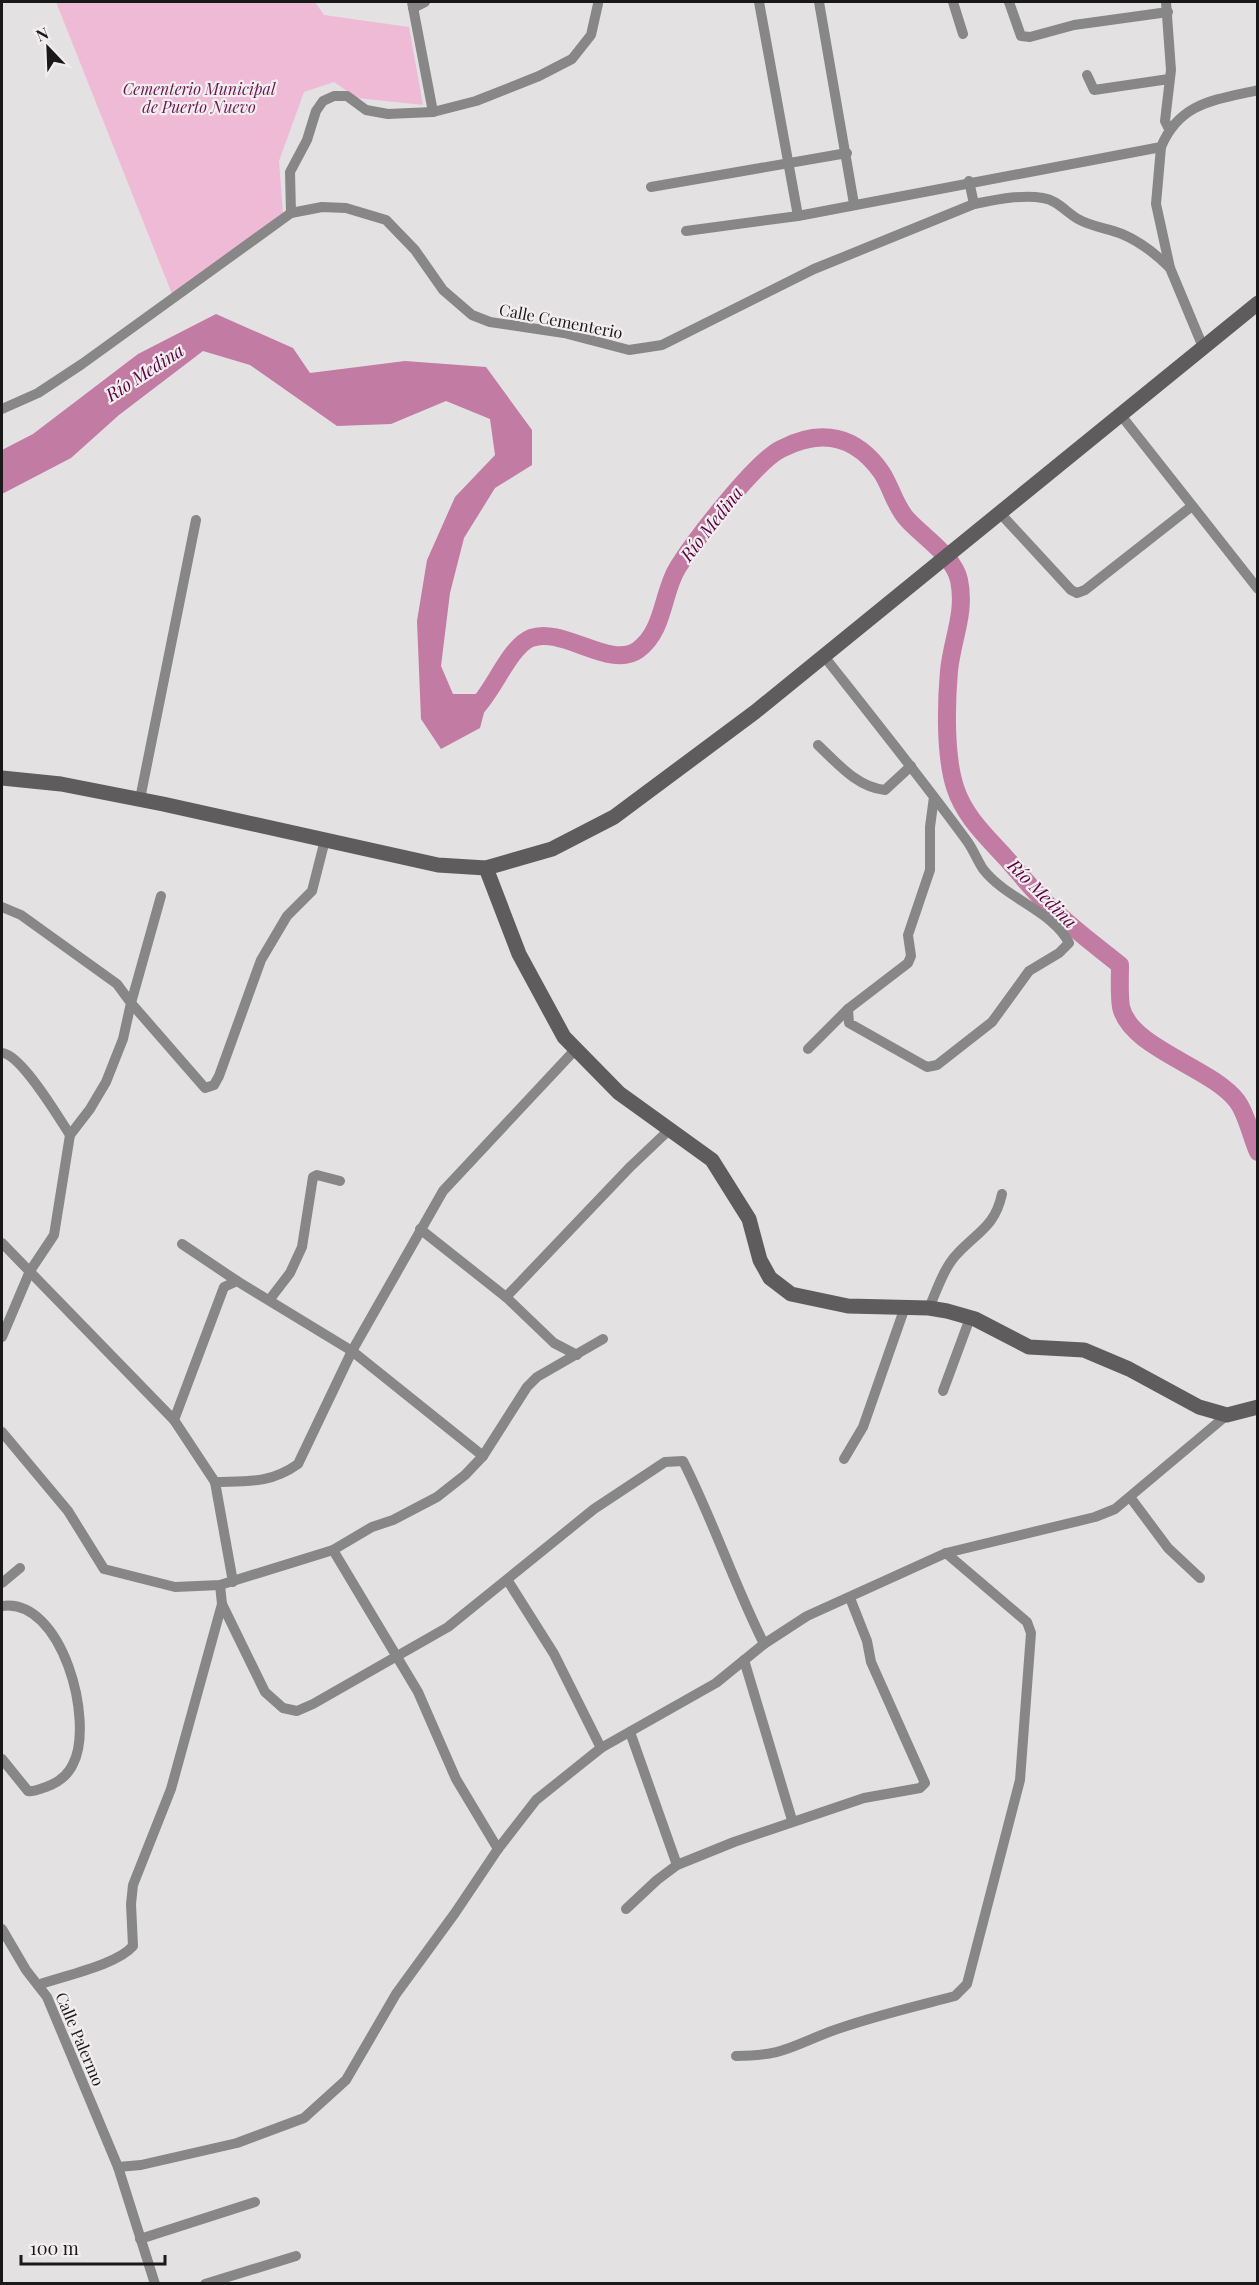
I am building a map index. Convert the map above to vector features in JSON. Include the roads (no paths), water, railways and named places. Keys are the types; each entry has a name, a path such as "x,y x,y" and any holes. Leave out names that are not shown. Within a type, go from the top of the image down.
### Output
{"main road":[{"path":"2,778 62,784 140,799 438,865 486,868 552,849 614,818 755,712 1257,303"},
{"path":"486,868 519,954 559,1029 574,1051 619,1093 671,1128 712,1160 749,1219 760,1260 770,1278 791,1294 848,1306 929,1308 970,1318 1029,1347 1084,1350 1129,1369 1199,1407 1227,1415 1257,1407"}],"street":[{"path":"425,2 413,5 433,112"},
{"path":"759,2 798,216"},
{"path":"819,2 855,204"},
{"path":"953,2 963,34"},
{"path":"1009,2 1017,30 1021,36 1030,38 1074,25 1167,7 1169,79 1165,121 1169,129"},
{"path":"291,213 290,172 307,140 316,111 323,101 340,95 352,98 366,110 387,114 433,112 476,101 539,76 572,59 591,35 598,4"},
{"path":"1087,75 1094,90 1169,79"},
{"path":"1203,346 1170,268 1156,204 1161,147 1169,129 1186,111 1208,102 1257,90"},
{"path":"686,231 798,216 969,181 1161,147"},
{"path":"651,187 847,153"},
{"path":"969,181 974,204"},
{"name":"Calle Cementerio","path":"2,409 38,393 82,364 291,213 322,207 346,208 386,220 415,250 443,290 472,315 490,322 564,333 629,350 662,345 814,269 974,204 1001,199 1050,200 1079,220 1120,233 1149,248 1170,268"},
{"path":"1120,414 1257,589"},
{"path":"999,512 1071,590 1077,592 1085,591 1192,506"},
{"path":"140,799 196,520"},
{"path":"823,655 934,797 969,844 983,868 1003,890 1063,930 1069,943 1059,953 1029,971 992,1022 937,1065 927,1067 849,1023 848,1009"},
{"path":"818,745 852,777 873,789 885,790 910,766"},
{"path":"808,1049 848,1009 908,963 911,956 908,935 930,870 930,827 934,797"},
{"path":"2,907 21,915 117,984 205,1088 214,1085 261,960 287,916 312,891 325,840"},
{"path":"2,1337 30,1271 54,1235 70,1135 90,1109 106,1082 123,1039 161,896"},
{"path":"215,1482 264,1481 287,1472 298,1464 352,1351 443,1191 574,1051"},
{"path":"2,1053 12,1057 40,1090 70,1135"},
{"path":"506,1298 631,1166 671,1128"},
{"path":"270,1299 290,1273 302,1247 313,1177 317,1175 340,1181"},
{"path":"929,1308 946,1270 957,1253 988,1227 999,1208 1002,1194"},
{"path":"420,1229 506,1298 555,1343 578,1355"},
{"path":"2,1243 174,1420 215,1482 233,1582"},
{"path":"182,1244 237,1281 352,1351 483,1455"},
{"path":"174,1420 224,1287 237,1281"},
{"path":"844,1459 863,1427 904,1307"},
{"path":"943,1391 970,1318"},
{"path":"2,1432 68,1511 104,1569 175,1587 220,1585 333,1550 372,1527 393,1520 437,1497 465,1475 483,1455 527,1387 537,1377 578,1355 603,1338"},
{"path":"118,2167 141,2165 237,2143 304,2118 346,2080 396,1994 498,1849 536,1800 601,1748 716,1683 764,1644 807,1616 946,1553 1095,1517 1115,1509 1227,1415"},
{"path":"220,1585 222,1604 266,1692 283,1708 297,1711 448,1628 594,1509 665,1462 683,1461 701,1498 744,1606 764,1644"},
{"path":"1130,1497 1168,1548 1200,1578"},
{"path":"333,1550 418,1692 456,1779 498,1849"},
{"path":"736,2056 767,2056 799,2047 829,2032 955,1996 967,1984 1020,1780 1031,1633 1027,1622 946,1553"},
{"path":"2,1582 20,1568"},
{"path":"508,1581 554,1654 601,1748"},
{"path":"626,1909 677,1865 792,1820 864,1798 920,1788 925,1783 871,1662 867,1641 850,1598"},
{"path":"38,1985 108,1961 127,1953 133,1946 131,1904 133,1885 171,1789 222,1604"},
{"path":"2,1606 18,1606 26,1609 42,1622 58,1642 69,1666 79,1724 77,1755 73,1766 55,1784 28,1791 2,1759"},
{"path":"744,1660 792,1820"},
{"path":"630,1732 677,1865"},
{"name":"Calle Palermo","path":"2,1929 47,1997 118,2167 155,2283"},
{"path":"140,2239 255,2202"},
{"path":"205,2283 296,2256"}],"water":[{"path":"216,314 293,348 310,373 405,361 486,367 532,430 532,465 495,488 464,538 450,593 441,666 453,694 489,694 480,728 441,749 421,719 417,621 427,560 455,497 495,455 490,419 446,401 391,424 337,426 250,365 203,351 119,415 71,458 2,494 2,450 33,434 138,354"}],"waterway":[{"name":"Río Medina","path":"474,710 516,650 531,638 544,636 557,638 614,655 627,655 638,650 647,642 658,622 678,567 711,521 756,469 781,449 796,442 824,437 849,443 872,460 885,478 903,514 951,563 959,580 961,604 949,671 947,730 952,775 964,807 983,834 1043,900 1072,927 1120,965 1121,1007 1128,1021 1139,1034 1209,1078 1237,1101 1244,1112 1258,1152"}],"park label":[{"name":"Cementerio Municipal de Puerto Nuevo","path":"199,98"}]}
